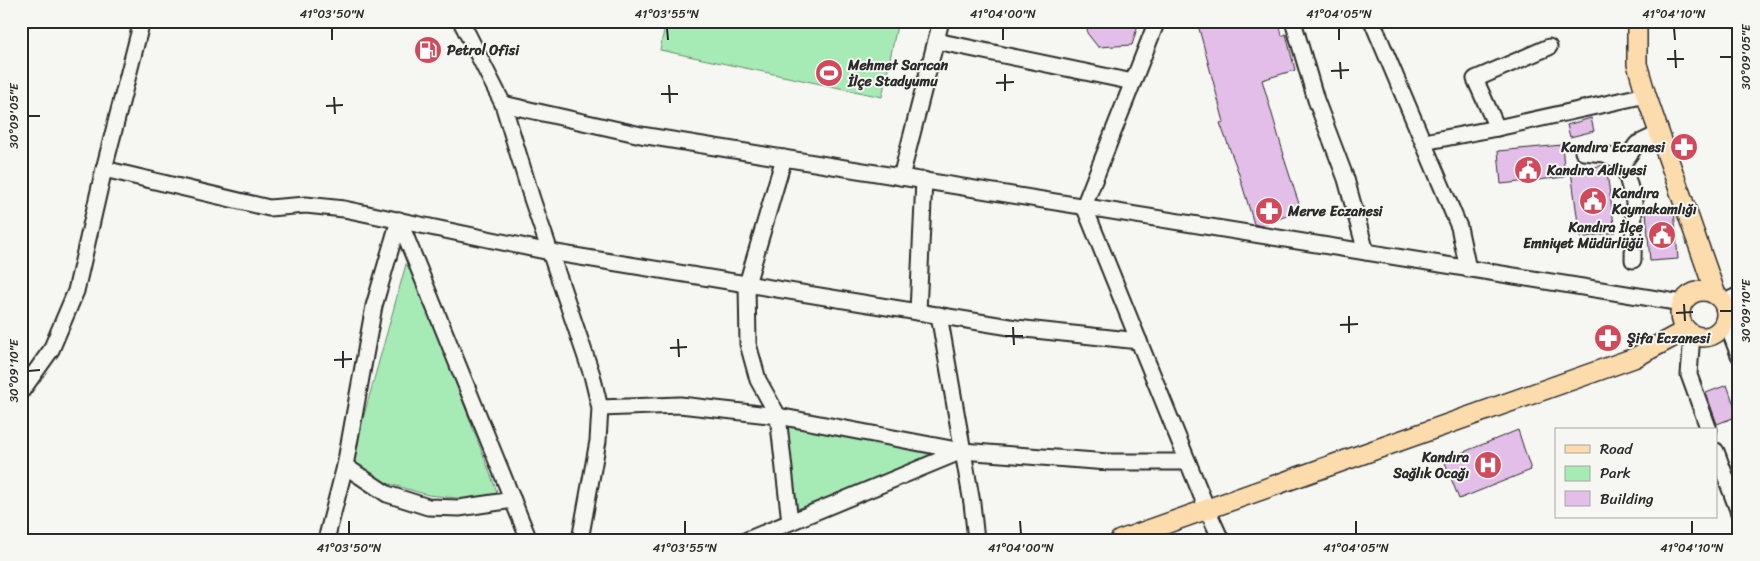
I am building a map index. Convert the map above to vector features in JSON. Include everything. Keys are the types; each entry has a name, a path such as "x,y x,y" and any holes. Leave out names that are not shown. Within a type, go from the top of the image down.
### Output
{"main road":[{"path":"1637,21 1637,64 1646,94 1728,306 1718,331 1713,335 1699,336 1689,332 1681,322 1680,312 1682,303 1694,292 1701,290 1709,291 1728,306"},
{"path":"1120,540 1634,358 1689,332"}],"street":[{"path":"21,392 51,350 76,291 104,169 142,21"},
{"path":"461,21 503,104 550,252 592,375 600,408 598,441 580,540"},
{"path":"902,176 941,21"},
{"path":"1157,21 1084,206 1221,540"},
{"path":"1293,21 1316,100 1346,179 1366,252"},
{"path":"1372,21 1459,227 1468,269"},
{"path":"936,41 1133,82"},
{"path":"1497,128 1474,78 1549,47"},
{"path":"1424,142 1497,128 1646,94"},
{"path":"503,104 641,135 1682,303"},
{"path":"1633,260 1634,202 1624,163 1637,144 1660,133"},
{"path":"1583,152 1605,154 1624,163"},
{"path":"784,158 747,284 748,344 758,380 778,416 790,522"},
{"path":"104,169 269,208 306,205 344,209 550,252 1016,328 1139,340"},
{"path":"918,312 924,180"},
{"path":"326,540 345,466 374,306 399,220"},
{"path":"399,220 529,540"},
{"path":"1728,306 1739,355"},
{"path":"939,315 972,503 976,540"},
{"path":"1689,332 1689,375 1708,428"},
{"path":"600,408 680,405 778,416 962,451 1108,462 1188,462"},
{"path":"747,540 962,451"},
{"path":"1718,456 1739,513"},
{"path":"345,466 387,494 428,507 459,508 513,500"}],"green space":[{"name":"Mehmet Sarıcan İlçe Stadyumu","path":"666,21 898,21 882,97 660,50"},
{"path":"408,257 499,497 475,500 428,495 383,482 351,462"},
{"path":"778,416 962,451 790,522"}],"building":[{"path":"1088,21 1139,21 1132,45 1098,47 1087,33"},
{"path":"1197,21 1279,21 1282,36 1286,34 1295,70 1262,80 1301,210 1261,226 1254,224 1238,171 1220,123 1224,122"},
{"path":"1591,118 1594,131 1570,137 1567,125"},
{"name":"Kandıra Adliyesi","path":"1562,145 1565,177 1501,184 1498,151"},
{"name":"Kandıra Kaymakamlığı","path":"1606,165 1615,232 1580,238 1571,171"},
{"name":"Kandıra İlçe Emniyet Müdürlüğü","path":"1674,209 1678,259 1650,261 1646,211"},
{"path":"1727,385 1738,416 1717,424 1706,393"},
{"name":"Kandıra Sağlık Ocağı","path":"1518,430 1531,470 1459,499 1444,460"}],"place":[{"name":"Petrol Ofisi","path":"428,50"},
{"name":"Mehmet Sarıcan İlçe Stadyumu","path":"829,73"},
{"name":"Kandıra Eczanesi","path":"1684,147"},
{"name":"Kandıra Adliyesi","path":"1528,170"},
{"name":"Kandıra Kaymakamlığı","path":"1593,201"},
{"name":"Merve Eczanesi","path":"1269,211"},
{"name":"Kandıra İlçe Emniyet Müdürlüğü","path":"1662,235"},
{"name":"Şifa Eczanesi","path":"1608,338"},
{"name":"Kandıra Sağlık Ocağı","path":"1488,465"}]}
